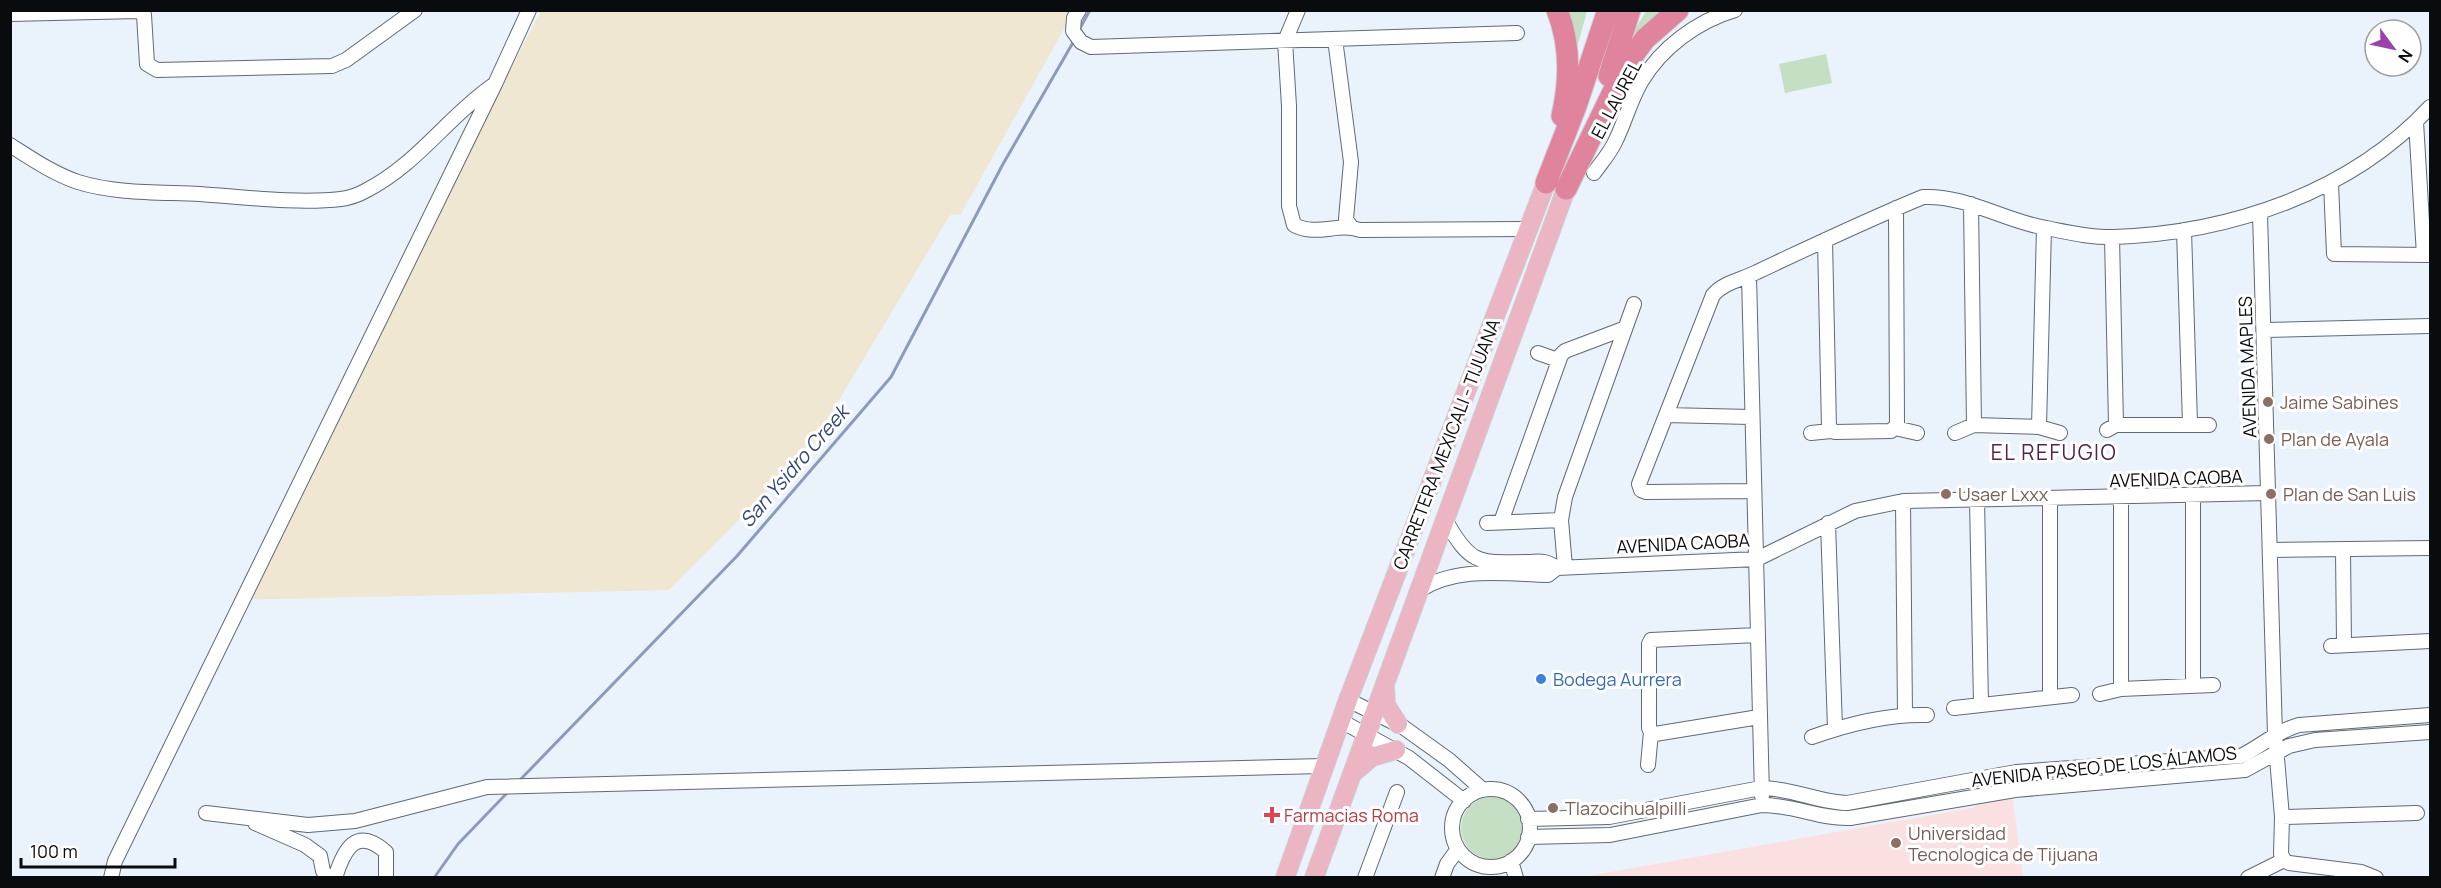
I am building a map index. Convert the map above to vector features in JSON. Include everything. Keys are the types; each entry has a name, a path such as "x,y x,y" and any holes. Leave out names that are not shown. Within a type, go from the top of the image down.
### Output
{"highway":[{"path":"1546,183 1566,97 1568,72 1566,45 1557,10"},
{"name":"CARRETERA MEXICALI - TIJUANA","path":"1546,183 1580,96 1608,10"},
{"name":"CARRETERA MEXICALI - TIJUANA","path":"1566,189 1618,52 1630,10"},
{"path":"1566,189 1626,65 1645,39 1678,10"}],"main road":[{"name":"CARRETERA MEXICALI - TIJUANA","path":"1285,878 1348,700 1546,183"},
{"name":"CARRETERA MEXICALI - TIJUANA","path":"1314,878 1566,189"},
{"path":"1385,684 1386,705 1398,724"},
{"path":"1351,775 1372,757 1396,750"},
{"path":"1300,835 1311,844 1302,878"}],"street":[{"path":"10,14 142,12 147,64 157,70 332,66 355,55 415,10"},
{"path":"111,878 115,861 529,10"},
{"path":"1079,10 1074,18 1073,31 1081,42 1091,47 1517,33"},
{"path":"1298,10 1285,41 1289,106 1289,206 1294,225 1305,230 1327,231 1351,227 1360,230 1528,229"},
{"name":"EL LAUREL","path":"1594,172 1615,144 1633,98 1650,68 1683,37 1719,15 1735,10"},
{"path":"1335,39 1351,162 1346,219 1351,227"},
{"path":"10,145 42,166 78,182 108,189 285,199 342,199 366,191 394,173 420,152 477,96 495,84"},
{"path":"1753,491 1646,492 1641,490 1639,484 1713,295 1719,287 1749,276 1923,197 1939,196 1971,204 2044,228 2112,237 2184,230 2260,214 2331,183 2416,122 2430,106"},
{"path":"2331,183 2334,254 2427,255 2416,122"},
{"path":"1971,204 1974,425"},
{"path":"1811,433 1891,431 1897,425 1896,208"},
{"name":"AVENIDA MAPLES","path":"2260,214 2275,735 2284,860"},
{"path":"2039,427 2044,228"},
{"path":"2184,230 2190,424"},
{"path":"2112,237 2112,428 2209,425"},
{"path":"1824,240 1829,428 1831,431"},
{"path":"1749,276 1762,805"},
{"path":"1561,567 1561,520 1565,497 1623,329 1634,304"},
{"path":"2264,330 2430,326"},
{"path":"1561,520 1494,522 1558,360 1565,351 1623,329"},
{"path":"1538,353 1558,360"},
{"path":"1666,416 1751,417"},
{"path":"1956,433 1974,425 2039,427 2060,433"},
{"path":"1895,428 1917,433"},
{"name":"AVENIDA CAOBA","path":"1561,567 1757,559 1855,511 1903,501 2268,493"},
{"path":"2193,496 2193,685"},
{"path":"2121,497 2121,689"},
{"path":"2050,498 2050,697"},
{"path":"1977,499 1981,704"},
{"path":"1903,501 1905,715"},
{"path":"1446,521 1456,540 1472,557 1483,562 1548,561 1561,567"},
{"path":"1828,523 1834,728"},
{"path":"2270,550 2430,548"},
{"path":"2343,550 2338,645 2430,641"},
{"path":"1420,590 1446,577 1477,574 1548,574 1561,567"},
{"path":"1648,765 1651,732 1649,728 1649,644 1651,640 1757,635"},
{"path":"2100,694 2121,689 2212,685"},
{"path":"1954,708 2072,695"},
{"path":"1348,700 1398,724 1449,760 1482,790"},
{"path":"1812,737 1834,728 1905,715 1927,715"},
{"name":"AVENIDA PASEO DE LOS ÁLAMOS","path":"1528,819 1609,818 1761,788 1779,788 1833,802 1847,803 2016,772 2241,756 2285,729 2299,725 2430,715"},
{"path":"1651,732 1655,734 1759,717"},
{"path":"1341,721 1396,750 1464,801"},
{"name":"AVENIDA PASEO DE LOS ÁLAMOS","path":"1528,837 1610,835 1762,805 1784,805 1837,819 1850,818 2015,790 2245,770 2289,746 2315,740 2430,732"},
{"path":"206,813 308,825 355,821 487,787 1324,766"},
{"path":"1494,789 1506,792 1524,808 1528,819 1528,837 1522,851 1497,872 1474,863 1458,849 1454,839 1453,819 1464,801 1482,790 1494,789"},
{"path":"1365,878 1396,792"},
{"path":"2282,817 2416,813"},
{"path":"243,818 313,850 320,856 323,871 328,878"},
{"path":"335,878 340,860 348,847 366,840 376,843 386,852 386,878"},
{"path":"1442,878 1447,864 1458,849"},
{"path":"2248,878 2284,860 2289,863 2361,872 2376,878"},
{"path":"1511,861 1516,878"}],"shaded area":[{"path":"541,11 1074,11 961,214 950,215 809,450 669,590 233,600"},
{"name":"Universidad Tecnologica de Tijuana","path":"2012,792 2023,877 1576,878 1972,808"}],"green space":[{"path":"1560,11 1587,11 1571,70"},
{"path":"1646,11 1663,11 1631,42 1634,31"},
{"path":"1826,54 1832,83 1785,93 1779,64"},
{"path":"1492,797 1504,799 1514,806 1521,816 1523,828 1521,840 1514,850 1504,857 1492,859 1480,857 1470,850 1463,840 1461,828 1463,816 1470,806 1480,799"}],"waterway":[{"name":"San Ysidro Creek","path":"1079,30 1090,10"},
{"name":"San Ysidro Creek","path":"518,782 737,556 891,377 1003,164 1075,39"},
{"name":"San Ysidro Creek","path":"434,878 458,844 509,791"}],"place":[{"name":"Jaime Sabines","path":"2268,402"},
{"name":"Plan de Ayala","path":"2269,439"},
{"name":"Usaer Lxxx","path":"1946,494"},
{"name":"Plan de San Luis","path":"2271,494"},
{"name":"Bodega Aurrera","path":"1541,679"},
{"name":"Tlazocihualpilli","path":"1553,808"},
{"name":"Farmacias Roma","path":"1272,815"},
{"name":"Universidad Tecnologica de Tijuana","path":"1896,843"}],"district":[{"name":"EL REFUGIO","path":"2054,452"}]}
